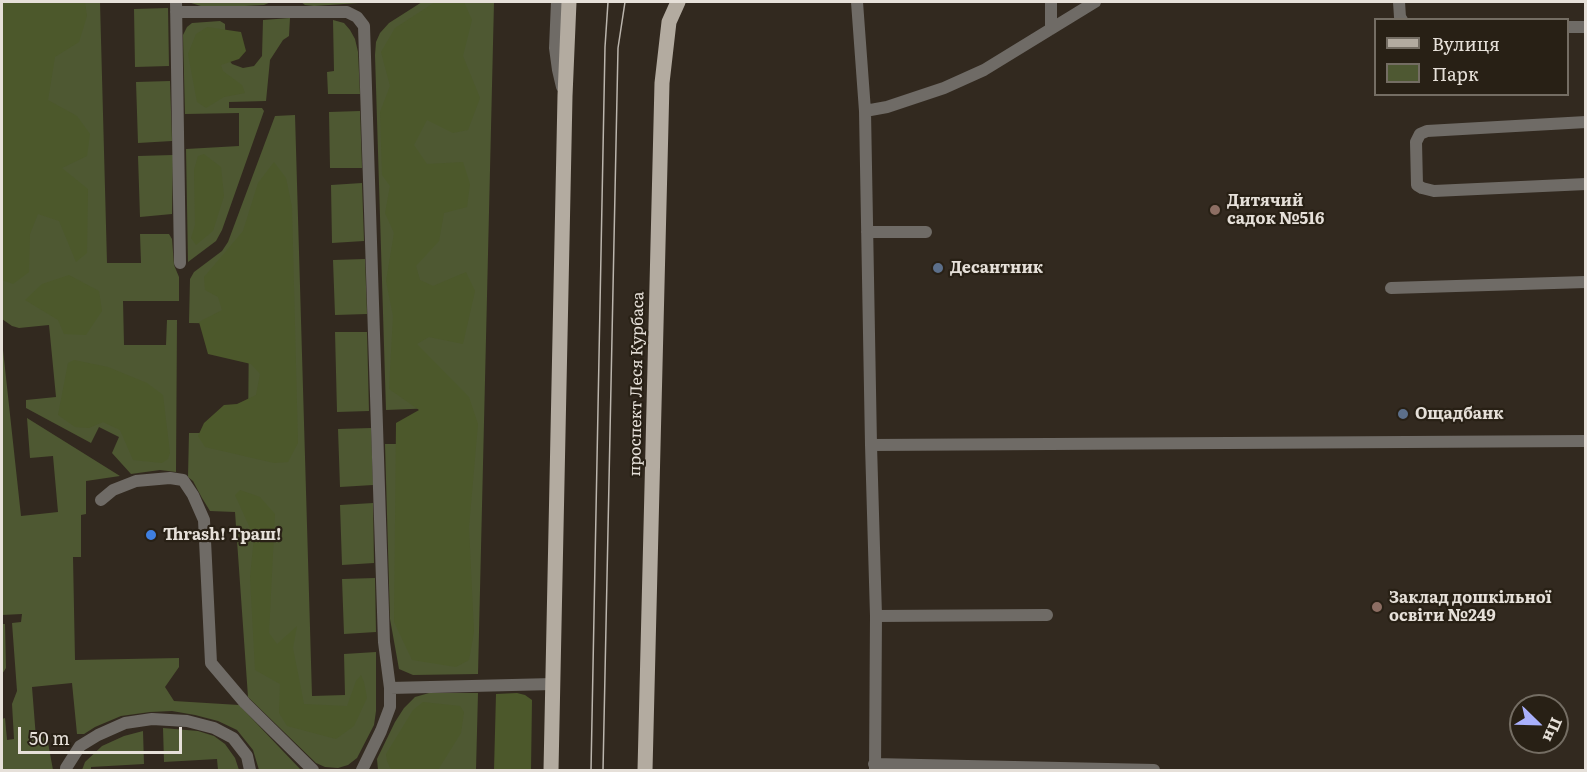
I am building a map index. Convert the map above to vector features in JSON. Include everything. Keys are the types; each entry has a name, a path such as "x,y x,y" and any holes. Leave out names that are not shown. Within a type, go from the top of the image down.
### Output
{"main road":[{"path":"551,771 569,2"},
{"name":"проспект Леся Курбаса","path":"645,771 662,83 669,22 678,2"}],"street":[{"path":"557,2 556,56 565,96"},
{"path":"857,2 865,111 876,616 875,767 1154,770"},
{"path":"1051,2 1051,29"},
{"path":"865,111 887,107 944,88 984,70 1095,2"},
{"path":"1400,2 1401,18"},
{"path":"180,263 176,7 288,7 347,12 357,17 364,26 383,631 390,688 390,707 362,771"},
{"path":"1569,27 1586,27"},
{"path":"1586,122 1427,131 1420,134 1416,142 1417,185 1434,191 1586,184"},
{"path":"867,232 926,232"},
{"path":"1391,288 1586,282"},
{"path":"871,445 1586,441"},
{"path":"101,500 113,490 136,481 170,478 183,480 193,495 204,520 211,663 245,703 313,771"},
{"path":"876,616 1047,615"},
{"path":"390,688 553,684"},
{"path":"66,771 80,746 98,735 125,723 152,719 187,721 214,728 233,738 247,756 250,771"}],"green space":[{"path":"2,2 100,2 107,263 141,263 140,234 169,234 172,239 174,265 179,277 179,301 123,301 124,345 166,345 167,320 177,320 176,472 160,470 131,474 112,453 119,437 99,427 91,443 26,408 26,400 56,397 49,325 19,328 2,319"},
{"path":"2,2 85,2 87,16 79,42 55,57 48,100 77,116 90,134 87,156 62,168 88,189 87,253 76,262 59,221 38,214 30,234 29,272 13,284 2,280"},
{"path":"188,2 271,2 264,5 207,8"},
{"path":"301,2 374,2 314,6"},
{"path":"422,2 494,2 478,674 413,675 399,669 390,619 385,444 402,444 436,408 386,410 375,55 376,42 380,33 389,23"},
{"path":"435,2 464,2 472,20 463,56 480,98 468,130 453,133 427,120 414,145 427,164 463,162 470,184 467,207 444,213 439,241 416,266 420,280 433,286 466,272 475,291 463,344 429,337 417,344 469,397 478,424 469,527 474,632 469,660 456,667 412,660 394,622 396,423 419,410 389,389 393,316 386,281 394,233 385,213 390,186 382,175 380,112 390,86 381,52 395,28"},
{"path":"168,8 169,66 135,67 134,9"},
{"path":"290,18 289,36 283,40 270,60 266,101 229,102 229,108 262,108 264,111 222,230 216,241 188,262 186,149 239,146 239,113 185,114 183,35 192,23 220,21 225,24 226,56 232,64 243,68 254,66 262,56 263,20"},
{"path":"333,20 344,23 355,39 358,52 360,94 328,94 327,72 334,71"},
{"path":"207,27 241,32 246,51 239,59 221,65 223,71 242,85 245,93 224,97 206,108 197,102 188,54 196,34"},
{"path":"170,81 172,141 138,143 136,82"},
{"path":"360,111 362,168 330,168 329,112"},
{"path":"295,115 312,696 345,695 344,654 376,652 374,725 357,758 348,765 338,768 325,767 316,763 248,697 235,512 210,511 193,481 188,477 189,433 248,433 249,324 189,323 190,279 194,272 222,251 228,242 275,116"},
{"path":"204,154 221,167 224,196 213,231 196,245 191,238 195,225 194,170 198,156"},
{"path":"173,155 172,214 140,217 138,156"},
{"path":"274,162 286,178 292,207 298,443 288,462 274,463 205,447 198,436 204,423 224,405 237,404 256,395 260,374 251,364 208,354 199,322 222,310 218,297 205,290 204,277 243,231 258,183"},
{"path":"362,183 364,241 332,243 331,185"},
{"path":"365,259 367,314 335,315 333,260"},
{"path":"69,275 99,291 102,311 86,335 64,334 58,320 25,300 42,284"},
{"path":"335,332 367,332 369,411 337,412"},
{"path":"2,347 21,516 58,512 53,456 30,458 27,418 120,476 86,481 86,514 81,515 81,557 73,557 75,660 179,658 179,667 165,687 174,701 239,705 301,770 259,770 253,750 237,730 218,721 172,711 121,716 84,734 77,734 72,683 32,687 36,738 47,737 53,770 2,770 2,719 5,718 7,740 14,739 12,704 17,691 12,623 21,622 22,614 2,615"},
{"path":"74,360 108,367 147,383 163,395 170,453 168,459 162,463 133,460 120,430 103,422 89,428 75,427 58,415 68,363"},
{"path":"371,428 373,485 340,487 338,429"},
{"path":"240,490 260,497 275,514 269,633 277,644 297,626 293,648 304,704 347,706 356,681 361,675 364,682 367,698 354,726 336,739 287,726 279,713 280,684 255,670 250,577 254,537 235,495"},
{"path":"373,503 374,563 342,565 340,505"},
{"path":"375,578 376,632 344,634 342,579"},
{"path":"2,624 5,624 6,668 2,674"},
{"path":"429,693 478,693 476,770 378,770 377,759 404,708 415,697"},
{"path":"517,693 532,700 531,770 494,770 496,694"},
{"path":"423,702 460,706 464,712 461,733 438,770 393,770 390,768 386,754 413,710"},
{"path":"163,728 198,731 214,736 225,744 235,758 239,770 218,770 217,759 164,762"},
{"path":"143,731 144,764 91,767 91,770 82,770 85,762 102,746 124,736"}],"tram line":[{"path":"591,770 605,47 608,2"},
{"path":"603,770 618,48 625,2"}],"place":[{"name":"Дитячий садок №516","path":"1215,210"},
{"name":"Десантник","path":"938,268"},
{"name":"Ощадбанк","path":"1403,414"},
{"name":"Thrash! Траш!","path":"151,535"},
{"name":"Заклад дошкільної освіти №249","path":"1377,607"}]}
